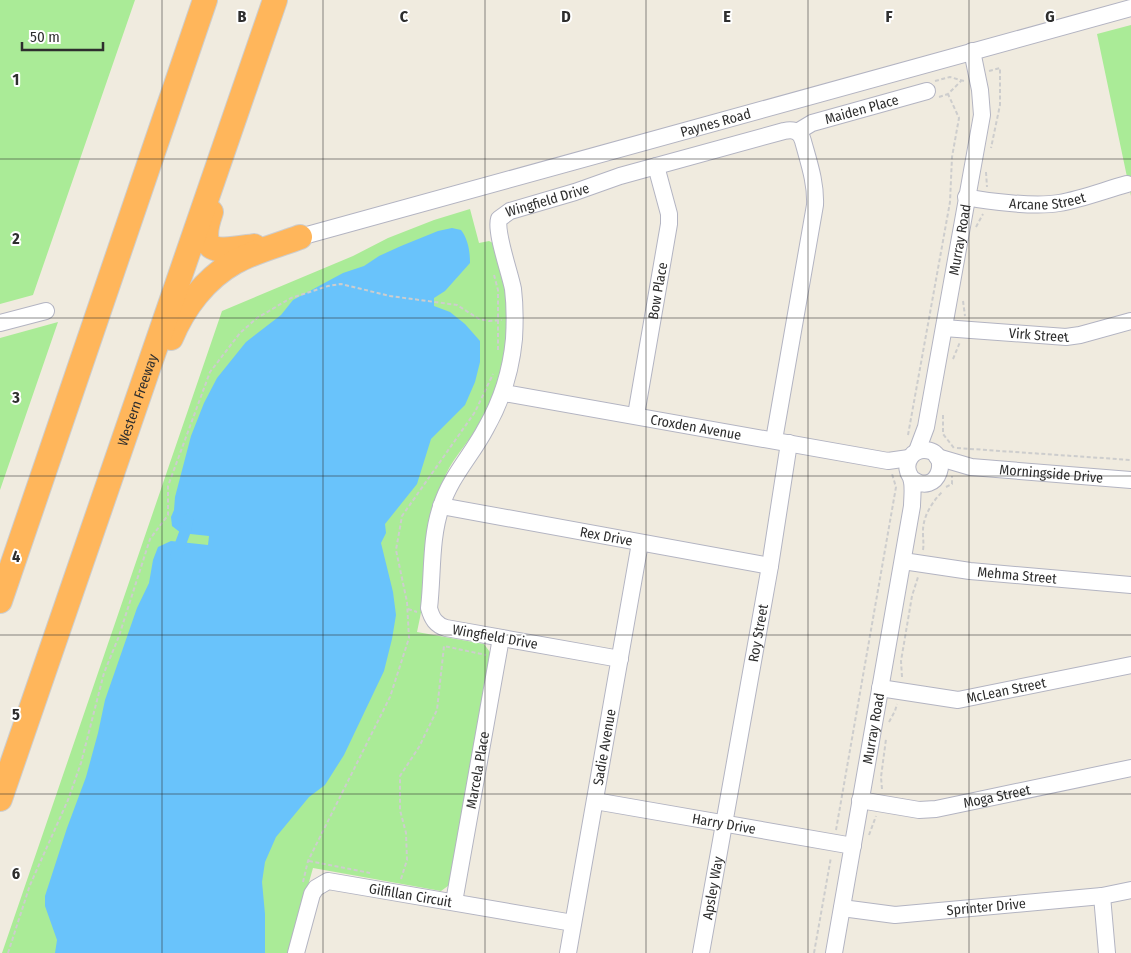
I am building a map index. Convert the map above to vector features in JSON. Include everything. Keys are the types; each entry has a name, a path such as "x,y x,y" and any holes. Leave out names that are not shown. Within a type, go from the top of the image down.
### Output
{"highway":[{"path":"0,601 205,0"},
{"path":"271,10 232,153 207,223 206,237 212,247 224,251 300,237"},
{"name":"Western Freeway","path":"0,799 271,10"},
{"path":"91,532 153,380 185,310 208,283 234,262 300,237"}],"street":[{"name":"Paynes Road","path":"300,237 1131,8"},
{"name":"Murray Road","path":"834,953 912,506 910,462 926,427 982,115 980,90 972,51"},
{"name":"Maiden Place","path":"797,132 812,123 927,91"},
{"name":"Wingfield Drive","path":"620,659 440,626 431,616 429,608 435,530 441,506 463,463 486,430 504,393 511,365 507,319 513,291 498,231 498,224 503,215 510,211 613,178 784,131 794,130 797,132"},
{"path":"782,442 815,205 814,180 801,135 797,132"},
{"name":"Bow Place","path":"636,415 669,224 669,214 656,166"},
{"name":"Arcane Street","path":"966,197 986,201 1059,203 1127,184"},
{"path":"0,323 46,311"},
{"name":"Virk Street","path":"944,328 1066,337 1131,321"},
{"name":"Croxden Avenue","path":"504,393 782,442 910,462 920,484 945,468"},
{"name":"Roy Street","path":"724,823 770,566 782,442"},
{"path":"910,462 941,465 940,470 945,468"},
{"name":"Murray Road","path":"912,506 945,468"},
{"name":"Morningside Drive","path":"945,468 972,468 1131,480"},
{"name":"Rex Drive","path":"441,506 770,566"},
{"name":"Sadie Avenue","path":"568,953 640,543"},
{"name":"Mehma Street","path":"903,561 970,571 1131,585"},
{"name":"Marcela Place","path":"454,902 501,638"},
{"name":"McLean Street","path":"880,688 958,700 1131,665"},
{"name":"Moga Street","path":"860,800 919,810 936,809 1131,768"},
{"name":"Harry Drive","path":"595,801 853,846"},
{"name":"Apsley Way","path":"701,953 724,823"},
{"name":"Gilfillan Circuit","path":"296,953 312,894 316,888 328,881 574,923"},
{"name":"Sprinter Drive","path":"842,908 895,915 1102,896 1131,890"},
{"path":"1102,896 1107,953"}],"path":[{"path":"990,152 1000,105 1000,68"},
{"path":"927,91 933,100 948,94 961,80"},
{"path":"814,953 896,487 892,475 910,462 896,451 906,443 950,202 952,157 959,118 948,94"},
{"path":"975,229 983,216 986,201 986,167"},
{"path":"494,272 507,319 498,355"},
{"path":"8,953 30,885 68,800 81,763 104,673 119,636 150,539 168,515 168,486 210,372 240,333 257,318 290,298 328,286 341,284 390,296 457,305 479,319 489,321 507,319"},
{"path":"952,361 959,345 966,314 963,297"},
{"path":"301,889 308,861 390,697 409,638 407,602 396,550 402,516 475,412 494,372"},
{"path":"889,722 895,711 900,691 901,661 912,596 921,563 924,543 923,532 929,507 952,484 945,468 943,411"},
{"path":"945,468 1131,460"},
{"path":"401,880 407,860 406,833 400,810 400,776 419,747 437,710 444,646 498,657"},
{"path":"869,836 875,822 882,789 881,777 887,731"}],"green space":[{"path":"0,0 135,0 33,295 0,304"},
{"path":"1131,25 1131,196 1097,34"},
{"path":"470,209 479,243 489,241 495,244 505,292 507,338 498,382 489,404 473,434 449,468 443,482 417,632 484,644 492,655 452,883 441,891 313,868 289,953 2,953 222,311 353,256 388,238 434,220"},
{"path":"58,322 0,490 0,338"}],"water":[{"path":"452,228 461,230 465,237 470,263 445,291 434,298 434,306 450,312 465,324 480,341 480,362 475,382 465,405 431,439 417,484 385,524 386,533 381,543 393,592 396,615 384,671 344,755 325,785 309,797 276,837 265,862 262,882 265,914 265,953 55,953 57,940 45,906 45,896 86,777 105,700 137,608 149,583 153,560 158,547 171,541 208,545 209,536 181,533 172,526 171,517 191,436 204,403 217,378 246,342 281,315 293,300 343,273 364,266 379,256 401,246 438,231"}],"waterway":[{"path":"176,556 188,519"}]}
